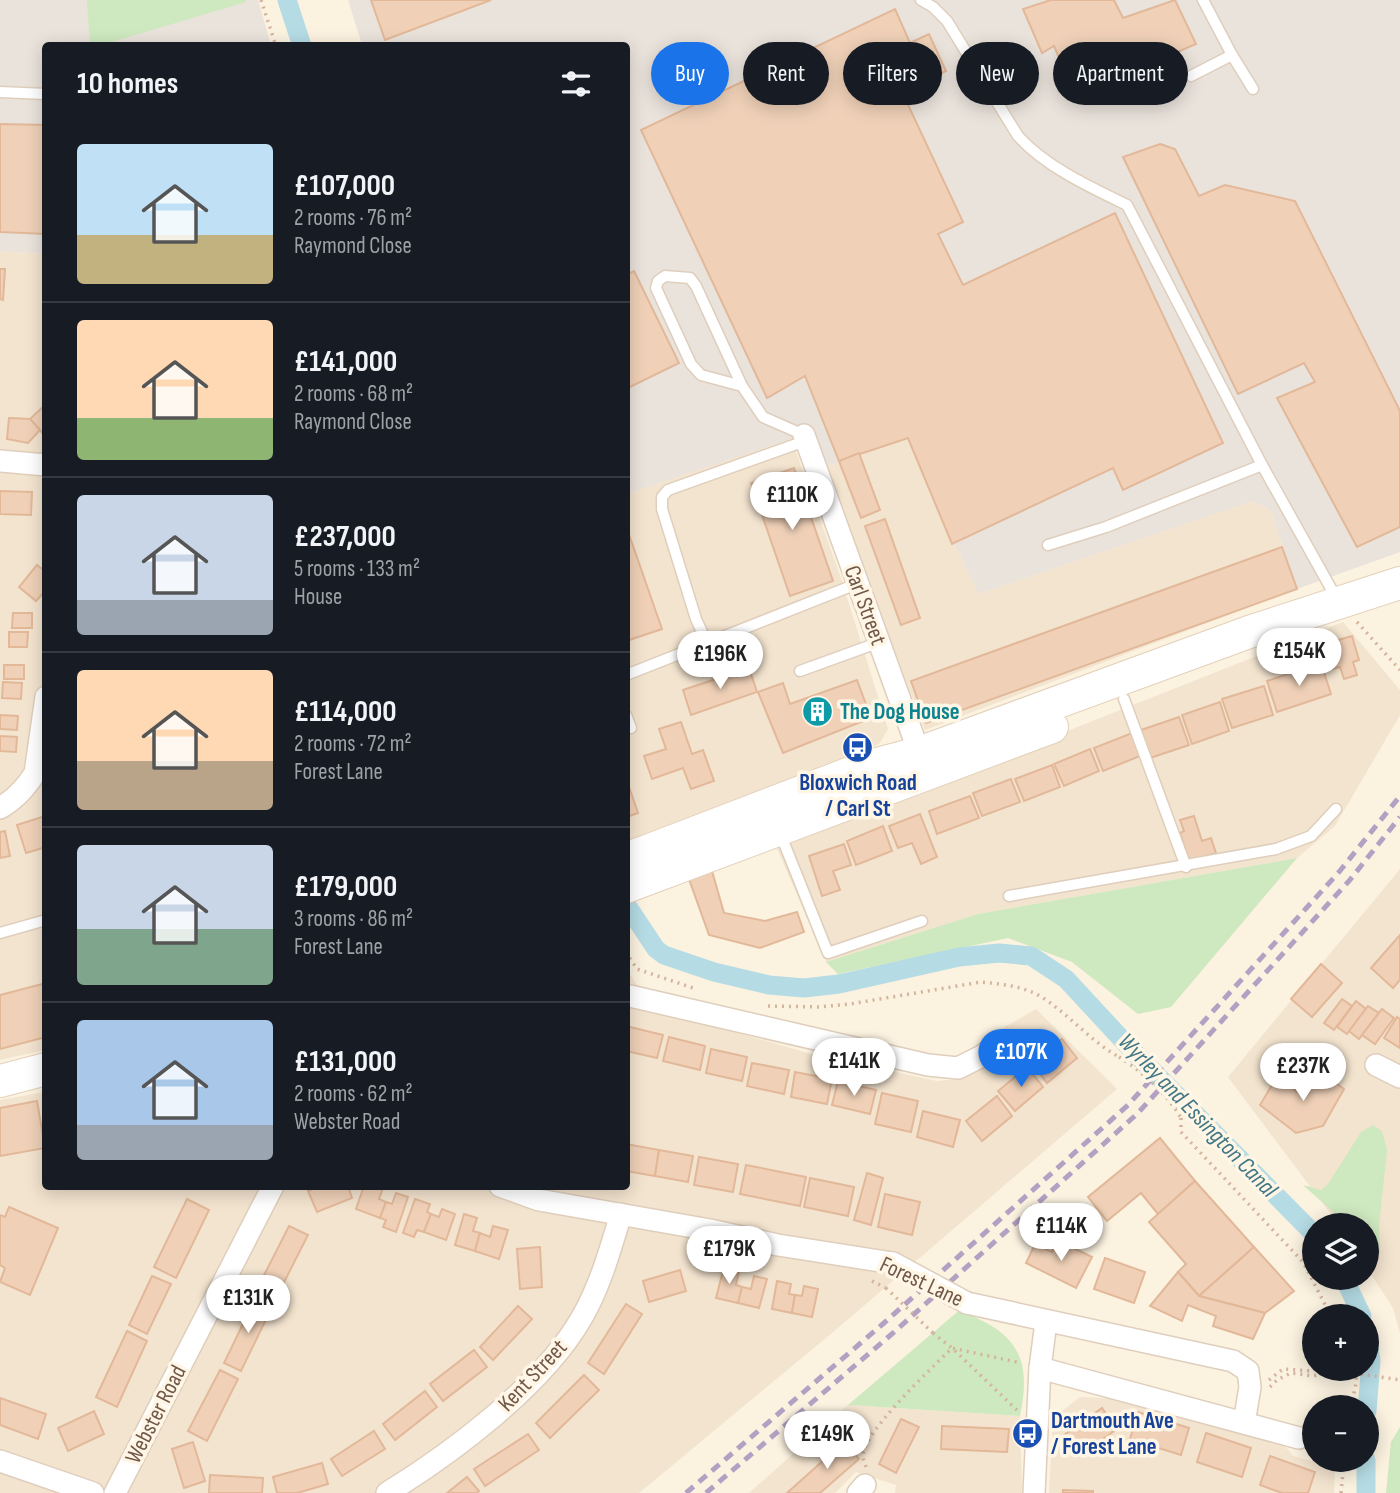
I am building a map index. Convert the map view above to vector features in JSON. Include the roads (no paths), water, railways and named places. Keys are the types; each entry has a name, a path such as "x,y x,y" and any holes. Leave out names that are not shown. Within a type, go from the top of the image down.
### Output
{"main road":[{"path":"630,876 779,830 923,764 1249,632 1400,583"},
{"path":"630,876 866,767 923,764 1124,699 1257,645 1329,607"},
{"path":"0,1081 42,1070"}],"street":[{"name":"Carl Street","path":"804,438 923,764"},
{"path":"0,461 42,465"},
{"path":"0,808 40,774 42,748"},
{"path":"630,996 928,1065 958,1068 984,1047"},
{"path":"1376,1065 1400,1077"},
{"name":"Webster Road","path":"115,1493 271,1190"},
{"name":"Forest Lane","path":"511,1190 539,1200 778,1245 879,1259 893,1263 967,1303 1233,1361 1248,1371 1250,1387 1246,1412"},
{"name":"Kent Street","path":"387,1493 441,1456 519,1395 550,1361 581,1320 603,1274 621,1214"},
{"path":"1034,1493 1040,1368 1046,1322"},
{"path":"1040,1368 1246,1412 1299,1438"},
{"path":"0,1461 93,1493"}],"lane":[{"path":"921,0 947,21 1018,136 1031,150 1127,205 1262,465 1329,607"},
{"path":"1203,0 1253,89"},
{"path":"1191,76 1232,55"},
{"path":"0,92 42,94"},
{"path":"742,386 701,374 691,364 656,288 658,281 666,276 690,278 742,386 763,417 804,438"},
{"path":"707,643 696,619 662,509 662,497 668,491 804,438"},
{"path":"1048,545 1107,527 1262,465"},
{"path":"630,673 859,583"},
{"path":"800,671 880,642"},
{"path":"1124,699 1186,867"},
{"path":"1009,896 1186,867 1276,849 1311,836 1336,809"},
{"path":"779,830 828,953 922,921"},
{"path":"0,933 42,921"}],"waterway":[{"name":"Wyrley and Essington Canal","path":"287,0 301,42"},
{"name":"Wyrley and Essington Canal","path":"630,910 656,949 664,955 714,972 769,985 804,988 839,984 959,957 999,953 1031,956 1066,979 1129,1047 1302,1222"},
{"name":"Wyrley and Essington Canal","path":"1350,1290 1356,1304"},
{"name":"Wyrley and Essington Canal","path":"1368,1395 1369,1381"},
{"name":"Wyrley and Essington Canal","path":"1366,1472 1366,1493"}],"railway":[{"path":"686,1493 884,1323 1128,1105 1339,872 1400,796"},
{"path":"706,1493 893,1333 1137,1114 1349,881 1400,817"}],"place":[{"name":"The Dog House","path":"817,711"},
{"name":"Bloxwich Road / Carl St","path":"858,748"},
{"name":"Dartmouth Ave / Forest Lane","path":"1028,1433"}]}
